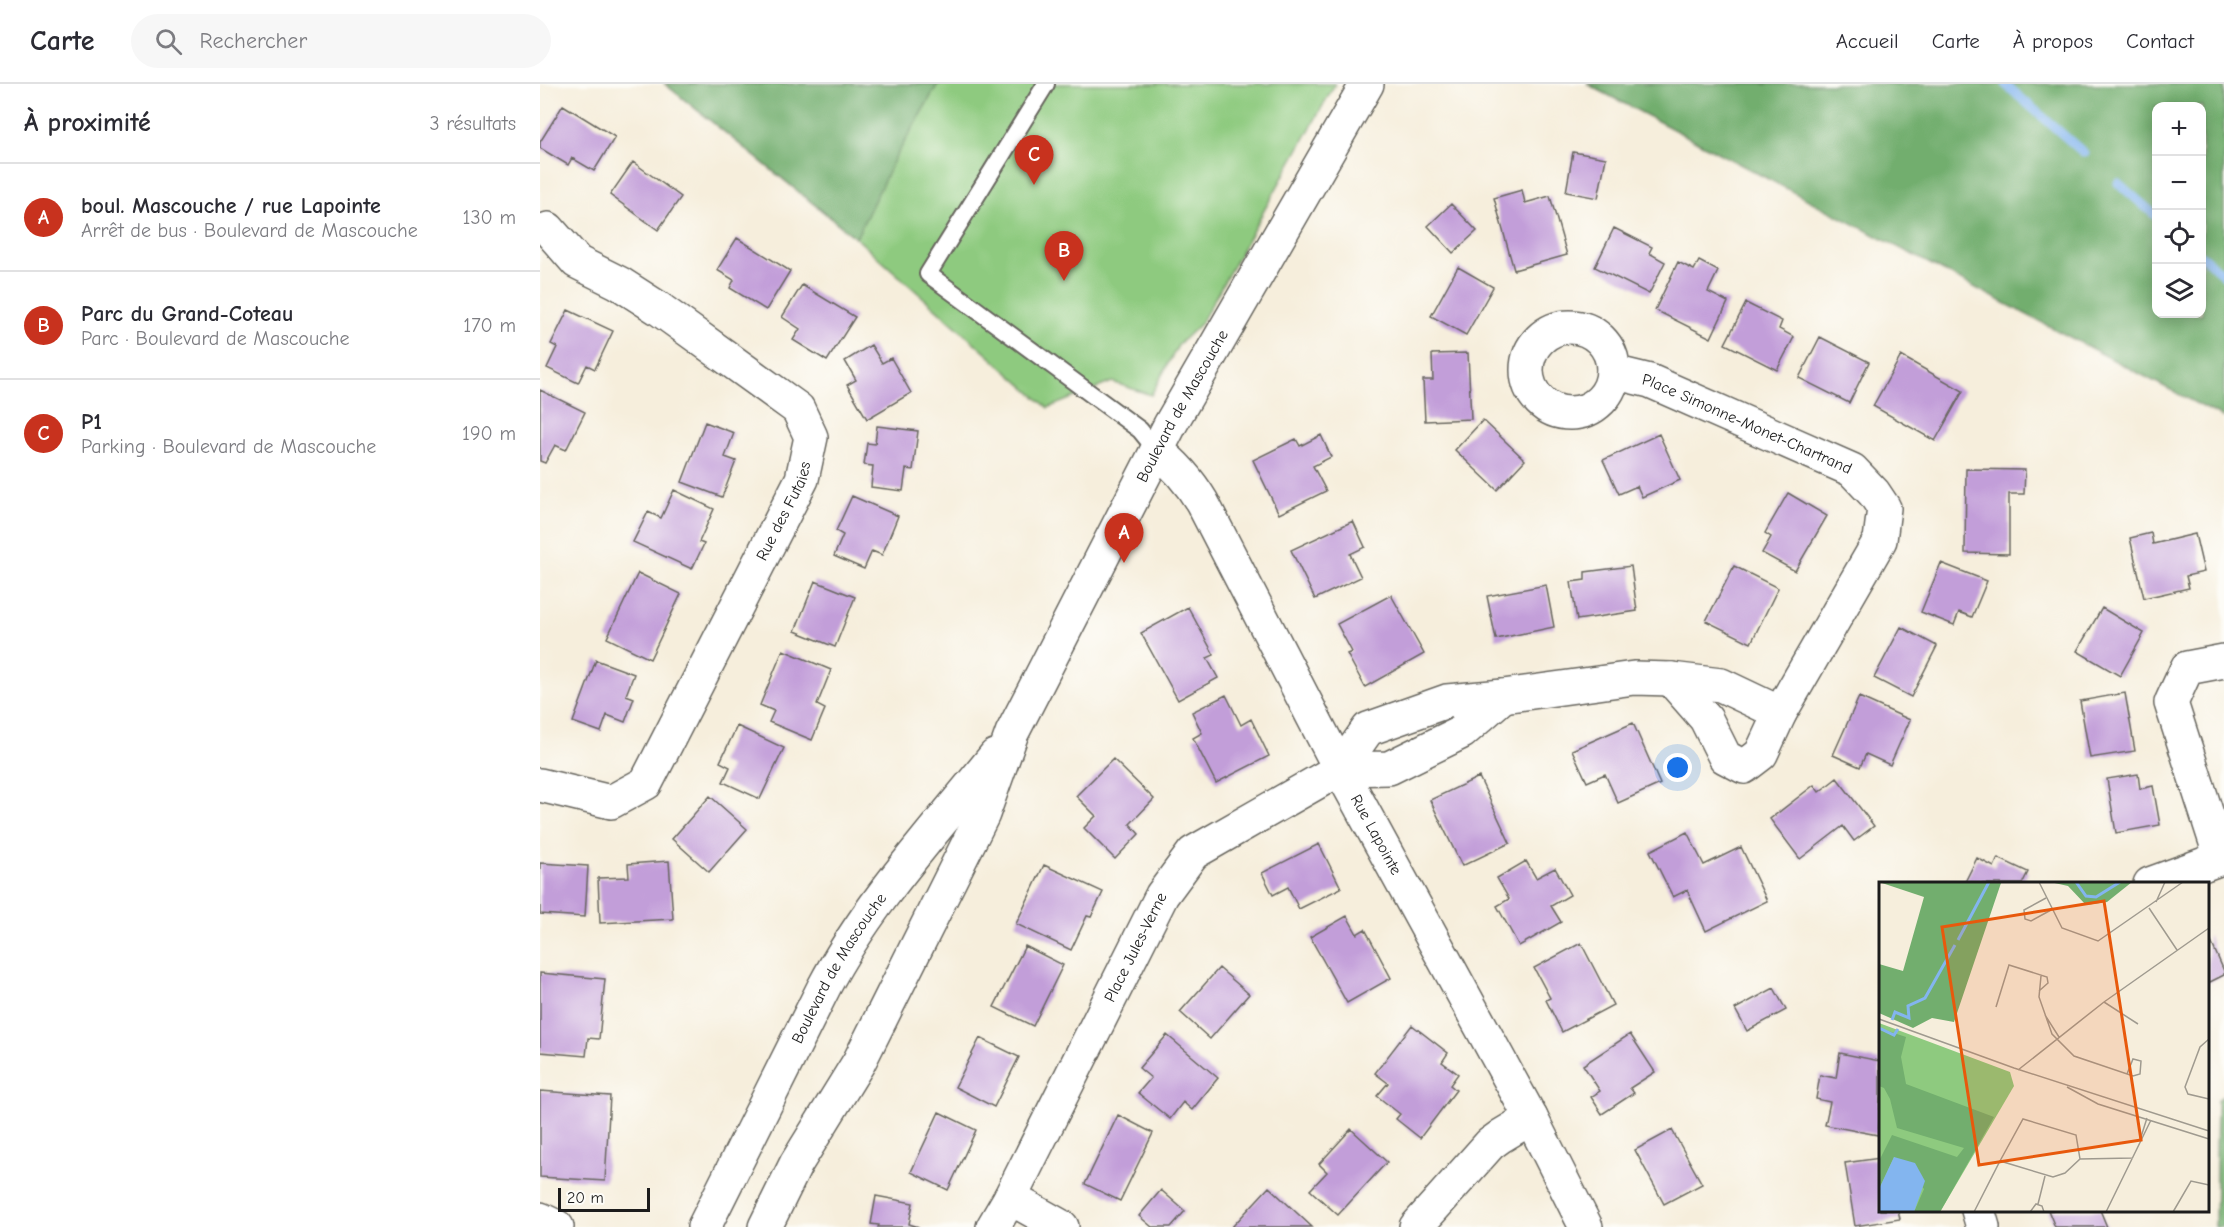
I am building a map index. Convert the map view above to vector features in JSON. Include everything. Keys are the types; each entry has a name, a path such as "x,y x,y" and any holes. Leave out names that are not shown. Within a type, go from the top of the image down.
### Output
{"street":[{"name":"Boulevard de Mascouche","path":"765,1227 796,1164 859,1062 983,814 1012,733 1180,407 1366,84"},
{"name":"Rue des Futaies","path":"540,785 611,802 646,783 802,479 811,437 798,409 658,308 619,283 577,262 543,232"},
{"name":"Place Simonne-Monet-Chartrand","path":"1613,372 1650,381 1852,470 1874,493 1884,508 1880,540 1780,713 1761,754 1744,766 1725,757 1706,719 1671,679"},
{"name":"Rue Lapointe","path":"1157,451 1178,469 1196,493 1340,769 1531,1118 1586,1227"},
{"path":"2155,882 2222,857 2171,703 2187,668 2224,661"},
{"path":"1340,769 1368,729 1447,701 1503,696 1634,678 1671,679 1721,685 1780,713"},
{"path":"1340,769 1389,768 1462,732 1503,696"},
{"name":"Boulevard de Mascouche","path":"704,1227 844,951 870,913 1012,733"},
{"name":"Place Jules-Verne","path":"993,1227 1010,1198 1162,894 1193,853 1340,769"},
{"path":"1416,1227 1490,1144 1531,1118"},
{"path":"1010,1198 1062,1227"},
{"path":"1979,1212 1983,1227"},
{"path":"540,1219 557,1227"}],"lane":[{"path":"1046,84 928,274 1140,430 1157,451"}],"green space":[{"path":"665,84 1335,84 1201,323 1179,344 1151,395 1112,382 1048,408 856,238"},
{"path":"665,84 938,84 894,160 856,238"},
{"path":"1587,84 2224,84 2224,418"},
{"path":"2224,1095 2224,1227 2215,1227 2217,1100"}],"building":[{"path":"563,105 615,137 594,171 572,158 568,165 540,148 540,142"},
{"path":"1573,152 1606,158 1598,198 1566,192"},
{"path":"633,162 681,197 658,230 610,195"},
{"path":"1522,190 1525,203 1550,196 1567,255 1514,270 1494,198"},
{"path":"1451,204 1477,231 1453,253 1428,226"},
{"path":"1614,228 1652,247 1649,253 1665,262 1649,294 1595,267"},
{"path":"737,238 790,271 766,310 730,288 734,280 717,270"},
{"path":"1699,261 1718,271 1708,292 1728,302 1711,338 1655,310 1678,262 1694,270"},
{"path":"1458,267 1493,287 1466,335 1431,316"},
{"path":"802,285 855,317 827,361 793,340 800,329 782,317"},
{"path":"1746,303 1782,321 1779,329 1794,337 1777,370 1725,344"},
{"path":"568,310 613,331 595,369 587,365 578,383 547,368 557,347 551,344"},
{"path":"1820,337 1869,362 1849,403 1799,378"},
{"path":"871,345 882,363 891,358 911,393 867,419 847,385 856,380 845,361"},
{"path":"1468,353 1471,419 1425,421 1423,380 1433,380 1432,354"},
{"path":"1901,356 1963,391 1935,441 1873,406"},
{"path":"540,390 585,412 566,450 555,445 545,463 540,461"},
{"path":"1483,420 1525,460 1497,490 1455,450"},
{"path":"705,422 734,433 725,457 736,461 722,497 682,482"},
{"path":"877,426 918,431 913,470 906,469 903,491 871,487 873,466 864,465 867,443 875,444"},
{"path":"1659,434 1680,480 1642,497 1637,486 1619,494 1603,460"},
{"path":"1321,435 1331,457 1313,466 1326,491 1279,514 1253,460 1296,439 1300,446"},
{"path":"1966,469 2025,470 2024,494 2009,494 2009,554 1965,553"},
{"path":"674,490 714,509 699,542 704,544 692,569 633,542 648,512 661,518"},
{"path":"1788,493 1827,516 1795,571 1762,553 1771,537 1765,533"},
{"path":"852,496 898,516 882,555 872,551 864,569 834,556 843,535 836,531"},
{"path":"1353,521 1365,547 1350,554 1361,577 1315,599 1291,550"},
{"path":"2151,533 2153,544 2195,534 2204,572 2186,576 2189,588 2144,598 2130,538"},
{"path":"1941,563 1987,581 1972,617 1959,612 1954,625 1921,612"},
{"path":"1631,566 1637,611 1577,620 1571,582 1585,580 1585,572"},
{"path":"1734,566 1778,588 1751,643 1706,621"},
{"path":"638,573 681,594 650,659 607,638"},
{"path":"815,581 855,597 835,647 795,631"},
{"path":"1546,585 1554,627 1496,639 1487,596"},
{"path":"1391,595 1424,654 1365,687 1347,654 1352,652 1337,624"},
{"path":"1188,607 1214,655 1207,658 1218,678 1178,700 1141,633"},
{"path":"2102,608 2144,633 2120,676 2077,651"},
{"path":"1901,627 1937,646 1911,697 1874,678"},
{"path":"783,650 831,670 817,705 825,709 812,740 769,722 774,711 760,705"},
{"path":"596,660 634,674 626,695 634,698 625,722 607,715 601,732 573,722"},
{"path":"2125,693 2135,751 2090,758 2080,701"},
{"path":"1226,695 1241,725 1251,719 1269,756 1216,783 1193,738 1202,733 1192,712"},
{"path":"1859,697 1910,720 1890,765 1866,754 1860,767 1833,755"},
{"path":"1633,723 1660,784 1618,803 1605,774 1587,782 1572,750"},
{"path":"737,726 784,748 760,799 723,782 730,767 720,762"},
{"path":"1113,759 1154,799 1130,824 1139,834 1115,859 1084,828 1096,816 1076,796"},
{"path":"2138,774 2140,789 2153,786 2160,825 2116,833 2107,779"},
{"path":"1479,777 1510,843 1462,866 1430,800"},
{"path":"1837,778 1874,826 1854,841 1843,826 1800,859 1770,819 1814,785 1819,792"},
{"path":"710,796 747,829 709,872 672,839"},
{"path":"1687,832 1704,865 1741,847 1767,901 1706,931 1687,890 1673,897 1650,851"},
{"path":"1319,844 1341,888 1299,909 1288,887 1273,895 1262,873"},
{"path":"1977,858 1994,867 1998,858 2028,872 2023,882 1965,882"},
{"path":"669,861 673,919 600,923 598,878 629,877 628,864"},
{"path":"1526,861 1536,878 1555,868 1570,895 1551,906 1561,922 1519,946 1497,906 1509,899 1497,878"},
{"path":"540,863 588,866 585,917 540,914"},
{"path":"1044,865 1103,892 1091,917 1087,916 1071,950 1016,924"},
{"path":"1347,916 1357,934 1365,929 1391,978 1347,1003 1310,937"},
{"path":"2209,937 2224,971 2224,975 2209,982"},
{"path":"1581,943 1613,1005 1562,1032 1546,1000 1550,998 1534,968"},
{"path":"1025,946 1063,965 1033,1026 994,1007"},
{"path":"1219,968 1249,994 1210,1039 1180,1012"},
{"path":"540,973 605,979 599,1039 588,1038 586,1056 540,1052"},
{"path":"1774,988 1786,1010 1747,1031 1735,1009"},
{"path":"1412,1025 1448,1053 1442,1062 1458,1074 1450,1085 1456,1090 1420,1138 1396,1119 1400,1114 1377,1096 1388,1083 1375,1073"},
{"path":"1630,1034 1655,1072 1630,1088 1634,1093 1602,1114 1591,1097 1600,1091 1583,1065"},
{"path":"1167,1035 1218,1078 1192,1110 1183,1102 1170,1119 1138,1093 1151,1078 1139,1068"},
{"path":"980,1038 1019,1057 994,1107 955,1087"},
{"path":"1840,1053 1879,1061 1878,1135 1825,1125 1830,1102 1816,1099 1820,1075 1836,1078"},
{"path":"540,1091 610,1096 605,1181 540,1177"},
{"path":"939,1112 976,1130 948,1190 911,1172"},
{"path":"1118,1115 1153,1133 1120,1201 1085,1184"},
{"path":"1351,1129 1387,1162 1338,1215 1310,1190 1327,1172 1319,1164"},
{"path":"1672,1130 1702,1184 1664,1204 1635,1150"},
{"path":"1879,1158 1879,1212 1898,1212 1900,1219 1855,1226 1845,1163"},
{"path":"1269,1187 1312,1227 1232,1227"},
{"path":"1161,1190 1185,1211 1171,1227 1152,1227 1139,1216"},
{"path":"876,1196 913,1203 909,1224 919,1227 878,1227 879,1225 871,1224"},
{"path":"2049,1212 2101,1212 2107,1227 2055,1227"}],"waterway":[{"path":"2005,84 2084,153"},
{"path":"2118,183 2152,213"},
{"path":"2206,259 2224,275"}],"place":[{"name":"P1","path":"1034,185"},
{"name":"Parc du Grand-Coteau","path":"1064,281"},
{"name":"boul. Mascouche / rue Lapointe","path":"1124,563"}]}
